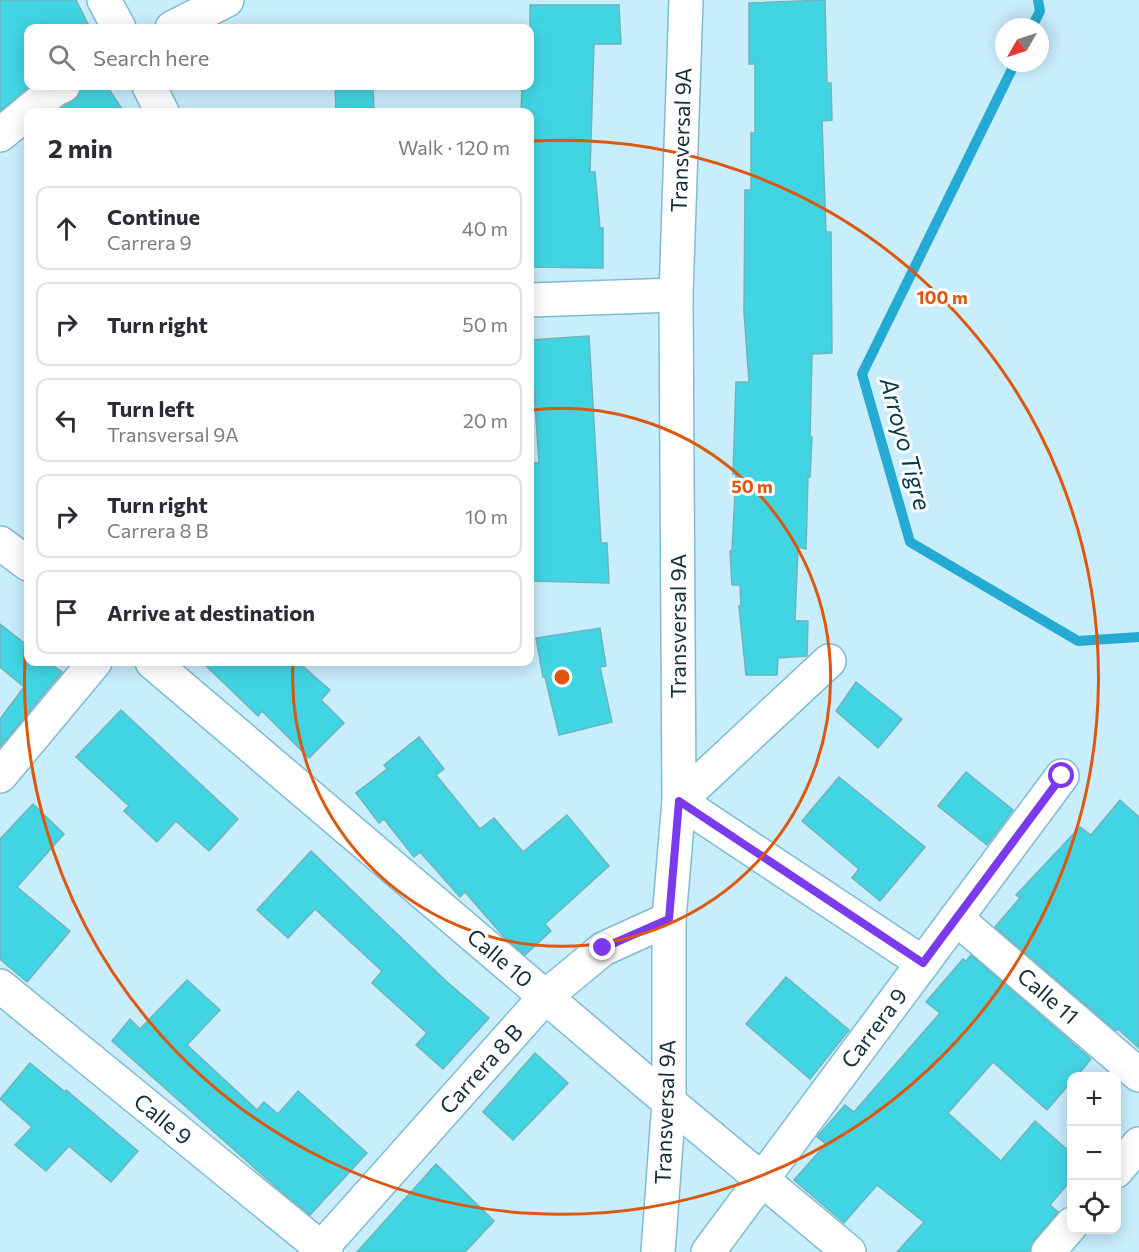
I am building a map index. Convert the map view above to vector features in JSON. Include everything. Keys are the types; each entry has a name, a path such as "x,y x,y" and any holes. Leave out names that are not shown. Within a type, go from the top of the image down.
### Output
{"street":[{"path":"104,0 117,24"},
{"path":"180,24 227,0"},
{"name":"Transversal 9A","path":"658,1252 669,1102 669,919 679,801 676,295 686,0"},
{"path":"32,108 54,90"},
{"path":"150,90 160,108"},
{"path":"0,135 24,115"},
{"path":"534,300 676,295"},
{"path":"0,543 24,561"},
{"path":"829,661 679,801 923,963"},
{"path":"0,776 92,666"},
{"name":"Calle 10","path":"157,666 669,1102 849,1252"},
{"name":"Carrera 9","path":"708,1252 1062,776"},
{"name":"Calle 11","path":"956,918 1139,1075"},
{"name":"Carrera 8 B","path":"322,1251 545,997 603,948 669,919"},
{"name":"Calle 9","path":"0,986 322,1251"},
{"path":"1121,1165 1139,1144"},
{"path":"1048,1252 1067,1229"}],"building":[{"path":"0,0 76,0 88,24 24,24 25,90 0,111"},
{"path":"825,0 827,83 831,83 832,120 822,121 826,232 831,232 832,353 812,354 810,437 812,437 810,477 808,477 806,549 798,547 795,621 808,621 807,656 778,658 777,675 746,675 739,606 741,606 740,585 732,585 730,551 732,551 736,474 733,474 736,382 749,382 744,312 745,190 751,190 751,133 755,133 755,64 749,64 749,3"},
{"path":"530,5 619,5 621,44 594,44 590,172 595,172 600,228 603,228 603,268 534,267 534,108 521,108 522,90 534,90 534,24 530,24"},
{"path":"80,90 110,90 121,108 62,108 78,97"},
{"path":"335,90 373,90 374,108 336,108"},
{"path":"589,336 601,543 607,543 609,583 534,581 534,463 539,463 534,389 534,340"},
{"path":"0,624 24,643 24,666 54,666 62,672 0,747 0,719 24,687 0,667"},
{"path":"600,628 606,666 600,667 612,722 559,735 545,677 543,677 536,638"},
{"path":"206,666 303,666 330,690 321,700 344,723 309,758 262,711 258,716"},
{"path":"856,682 902,719 878,748 836,711"},
{"path":"121,710 238,819 209,851 176,821 157,842 124,811 129,806 76,757"},
{"path":"419,737 444,769 436,775 480,829 494,818 523,852 567,815 609,866 545,924 551,931 525,955 504,937 465,892 460,897 420,852 414,857 384,819 379,823 356,793 387,769 384,765"},
{"path":"966,772 1013,810 987,845 938,806"},
{"path":"839,777 925,847 880,901 852,878 859,869 802,821"},
{"path":"1120,800 1139,817 1139,1048 995,927 1020,898 1016,895 1080,827 1091,835"},
{"path":"33,804 64,834 17,887 70,931 27,982 0,959 0,839"},
{"path":"311,851 446,981 489,1018 443,1069 416,1045 427,1033 372,983 382,971 315,909 288,938 257,910"},
{"path":"971,955 1091,1059 1080,1072 1067,1072 1067,1087 1047,1110 993,1062 948,1113 1001,1161 1035,1121 1067,1149 1067,1185 1050,1205 1058,1212 1034,1240 1030,1252 897,1252 924,1222 877,1185 844,1223 794,1180 826,1144 817,1137 845,1105 854,1112 940,1013 926,1002 963,959 966,961"},
{"path":"786,977 849,1030 810,1079 746,1024"},
{"path":"187,980 220,1010 187,1045 257,1110 264,1102 278,1114 298,1091 367,1153 310,1215 112,1041 130,1019 140,1029"},
{"path":"535,1053 568,1083 513,1140 483,1112"},
{"path":"30,1063 65,1092 66,1090 138,1151 111,1182 69,1146 46,1171 15,1145 32,1127 0,1099"},
{"path":"436,1164 494,1221 465,1252 357,1252"}],"waterway":[{"name":"Arroyo Tigre","path":"1036,18 1040,11 1038,0"},
{"name":"Arroyo Tigre","path":"1011,72 862,374 910,542 1078,641 1139,637"}],"route":[{"path":"603,948 669,919 679,801 923,963 1062,776"}]}
